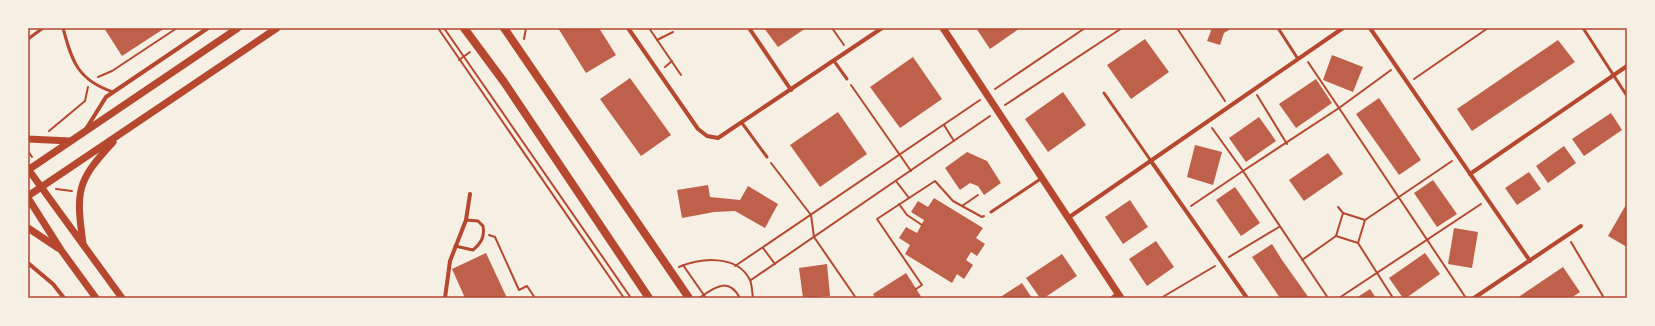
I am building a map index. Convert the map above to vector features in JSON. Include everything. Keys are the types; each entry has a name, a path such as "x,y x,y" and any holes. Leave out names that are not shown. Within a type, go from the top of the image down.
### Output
{"main road":[{"path":"464,28 504,82 650,298"},
{"path":"504,28 689,298"}],"street":[{"path":"84,132 106,97 208,28"},
{"path":"122,298 83,246 42,187 28,170 238,28"},
{"path":"96,298 61,250 28,197 277,28"},
{"path":"628,28 698,129 707,136 718,138 882,28"},
{"path":"749,28 791,90"},
{"path":"944,28 1043,178 1117,297"},
{"path":"1067,218 1343,28"},
{"path":"1370,28 1530,261"},
{"path":"1470,174 1627,66"},
{"path":"83,246 78,208 79,192 95,162 121,133"},
{"path":"28,139 70,141"},
{"path":"1151,161 1247,298"},
{"path":"445,298 450,261 466,220 470,194"},
{"path":"1474,298 1581,226"},
{"path":"28,228 61,250"},
{"path":"28,263 53,284 64,298"}],"lane":[{"path":"28,39 43,28"},
{"path":"63,28 70,56 88,81 113,92"},
{"path":"1278,28 1298,59"},
{"path":"1583,28 1627,96"},
{"path":"834,60 847,79"},
{"path":"1104,93 1151,161"},
{"path":"742,123 767,158"},
{"path":"991,212 1043,178"},
{"path":"455,246 473,250 480,244 485,233 483,226 478,221 466,220"}],"path":[{"path":"438,28 624,298"},
{"path":"444,28 465,56 631,298"},
{"path":"649,28 681,75"},
{"path":"832,28 848,51"},
{"path":"990,93 1085,28"},
{"path":"750,280 1122,28"},
{"path":"1177,28 1229,107"},
{"path":"1408,83 1488,28"},
{"path":"657,40 673,32"},
{"path":"459,60 478,47"},
{"path":"1304,55 1466,298"},
{"path":"1185,210 1243,171 1287,144 1396,66"},
{"path":"847,79 911,171"},
{"path":"1253,90 1287,144"},
{"path":"735,266 984,97"},
{"path":"1208,121 1328,298"},
{"path":"944,125 954,141"},
{"path":"1358,242 1365,220 1458,156"},
{"path":"767,158 811,215 814,237 856,298"},
{"path":"896,181 908,198"},
{"path":"916,288 922,285 877,218 934,181 953,201 982,217 991,212"},
{"path":"962,206 978,194"},
{"path":"1339,298 1428,241 1488,200"},
{"path":"899,204 907,215 922,224"},
{"path":"1338,207 1342,213 1365,220"},
{"path":"1302,260 1336,236 1342,213"},
{"path":"485,233 495,237 519,290 527,286 535,298"},
{"path":"1336,236 1358,242 1393,298"},
{"path":"1567,236 1604,298"},
{"path":"763,248 775,264"},
{"path":"670,271 701,260 729,262 743,270 750,280 753,298"},
{"path":"683,266 706,298"},
{"path":"699,298 714,288 722,285 729,286 734,289 740,298"}],"building":[{"path":"104,28 165,28 122,56"},
{"path":"558,28 599,28 616,55 586,73"},
{"path":"764,28 806,28 778,47"},
{"path":"976,28 1020,28 990,49"},
{"path":"1210,28 1232,28 1224,33 1220,45 1207,41 1211,31"},
{"path":"1145,39 1169,72 1131,99 1107,65"},
{"path":"1558,40 1575,62 1472,131 1457,109"},
{"path":"1332,55 1363,67 1353,92 1323,80"},
{"path":"913,57 942,99 900,128 870,87"},
{"path":"630,78 671,135 641,156 600,99"},
{"path":"1316,79 1332,103 1296,128 1279,104"},
{"path":"1063,92 1086,125 1048,152 1025,119"},
{"path":"1379,98 1421,160 1399,175 1356,114"},
{"path":"838,112 867,154 820,187 790,145"},
{"path":"1611,113 1622,130 1584,156 1572,139"},
{"path":"1259,117 1276,141 1246,162 1229,138"},
{"path":"1195,145 1222,152 1213,185 1187,177"},
{"path":"1564,146 1576,163 1548,183 1536,166"},
{"path":"967,152 987,161 1001,183 984,195 978,186 970,183 960,190 945,168"},
{"path":"1328,153 1343,174 1304,201 1289,180"},
{"path":"1529,172 1541,189 1517,205 1505,188"},
{"path":"1433,180 1457,214 1437,227 1414,193"},
{"path":"708,185 710,197 740,200 748,186 778,204 765,228 735,211 714,212 682,218 677,190"},
{"path":"1235,187 1260,223 1241,236 1216,200"},
{"path":"934,198 983,228 976,238 985,244 977,256 971,252 966,260 973,265 964,279 957,274 952,283 905,254 910,245 899,238 906,227 917,233 924,220 911,212 918,201 928,207"},
{"path":"1130,200 1148,227 1123,244 1105,217"},
{"path":"1627,203 1627,247 1608,236"},
{"path":"1454,228 1478,232 1472,268 1448,264"},
{"path":"1156,241 1174,267 1147,286 1129,259"},
{"path":"1272,244 1309,298 1280,298 1252,257"},
{"path":"486,253 507,298 465,298 452,269"},
{"path":"1425,253 1440,274 1406,298 1403,298 1389,278"},
{"path":"1062,254 1077,276 1044,298 1040,298 1026,278"},
{"path":"827,264 830,296 803,298 799,268"},
{"path":"1563,267 1580,292 1571,298 1517,298"},
{"path":"906,273 922,298 875,298 873,294"},
{"path":"1022,283 1032,298 999,298"},
{"path":"1370,289 1376,298 1356,298"}]}
